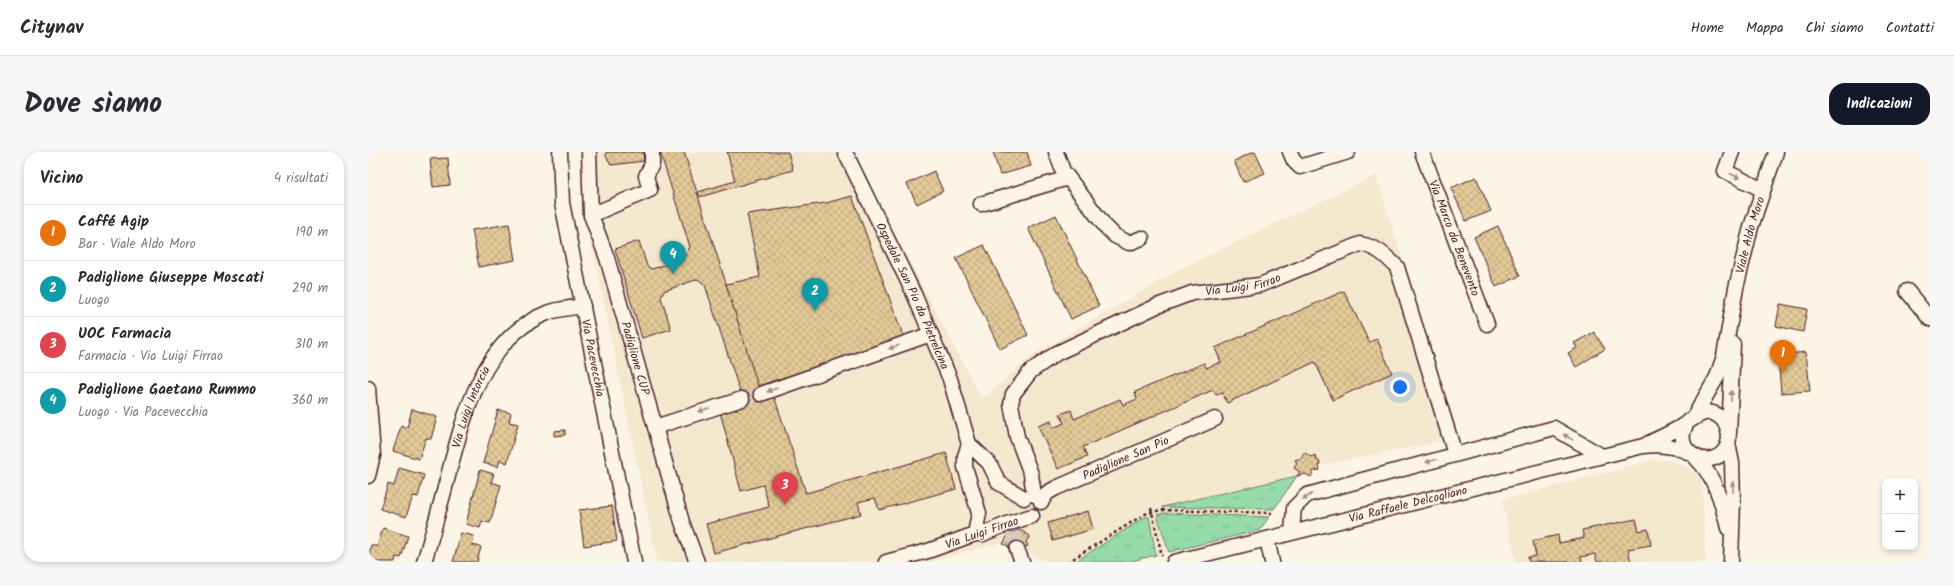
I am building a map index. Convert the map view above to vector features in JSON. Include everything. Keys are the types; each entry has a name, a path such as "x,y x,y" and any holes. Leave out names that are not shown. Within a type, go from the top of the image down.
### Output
{"street":[{"name":"Via Pacevecchia","path":"560,152 562,203 634,562"},
{"name":"Padiglione CUP","path":"589,152 591,214 608,258 682,522 697,562"},
{"path":"591,214 650,190 646,176 652,164 652,152"},
{"name":"Ospedale San Pio da Pietrelcina","path":"845,152 914,294 950,379 969,444 965,456 965,467 979,513 975,534"},
{"path":"1056,152 1063,171 1115,236 1129,243 1142,238"},
{"path":"1290,152 1294,161 1300,167 1348,152"},
{"name":"Via Marco da Benevento","path":"1422,152 1487,324"},
{"path":"1732,152 1725,171 1763,190"},
{"name":"Viale Aldo Moro","path":"1731,540 1718,491 1707,468 1685,448 1682,433 1717,377 1724,356 1730,319 1749,235 1776,152"},
{"path":"981,204 1068,178"},
{"name":"Via Luigi Firrao","path":"886,562 928,551 975,534 983,534 1012,527 1032,516 1025,514 1021,509 1033,498 1031,474 1017,437 1011,404 1013,394 1031,371 1057,353 1156,306 1192,293 1260,285 1360,244 1371,246 1383,252 1397,268 1455,454"},
{"path":"1907,290 1930,319"},
{"name":"Via Luigi Intorcia","path":"424,562 462,423 483,375 496,354 511,336 532,320 547,312 582,306"},
{"name":"Viale Aldo Moro","path":"1728,439 1733,341 1730,319"},
{"path":"761,394 931,334"},
{"path":"368,388 373,455 368,476"},
{"path":"656,427 742,399"},
{"name":"Viale Aldo Moro","path":"1692,418 1710,413 1717,416 1727,428 1732,463 1734,525 1731,540 1731,562"},
{"name":"Via Raffaele Delcogliano","path":"1643,446 1679,428 1692,418"},
{"name":"Padiglione San Pio","path":"1033,498 1214,420"},
{"path":"1292,532 1294,508 1307,495 1554,428 1602,456"},
{"path":"1693,455 1712,459 1719,455 1728,439"},
{"path":"969,444 989,463 999,483 1033,498"},
{"name":"Via Raffaele Delcogliano","path":"1168,559 1267,539 1643,446 1670,446 1680,448 1693,455"},
{"path":"1267,539 1272,562"}],"path":[{"path":"1150,508 1168,559"},
{"path":"1068,562 1145,514 1152,512 1161,510 1272,513"}],"shaded area":[{"path":"580,152 852,152 982,399 1033,355 1180,269 1376,175 1459,438 1302,469 1260,530 1128,562 1047,562 1004,542 929,562 657,562 595,259 583,216"},
{"path":"1654,460 1668,460 1683,465 1694,471 1702,481 1706,562 1516,562 1502,500"}],"green space":[{"path":"1297,476 1274,509 1162,507"},
{"path":"1164,513 1269,517 1260,530 1169,552 1157,515"},
{"path":"1145,517 1149,517 1156,555 1128,562 1075,562"}],"building":[{"path":"606,152 643,152 644,161 611,165 606,156"},
{"path":"660,152 684,152 762,396 743,401 705,285 698,279 664,291 661,297 671,329 642,338 615,249 639,241 647,266 652,269 683,259 690,247"},
{"path":"727,152 788,152 793,170 700,197 698,192 735,181"},
{"path":"993,152 1027,152 1031,166 1000,175"},
{"path":"1255,152 1265,173 1243,182 1234,161"},
{"path":"448,158 450,185 433,187 430,159"},
{"path":"934,171 943,191 917,204 907,184"},
{"path":"1476,177 1491,211 1466,221 1451,188"},
{"path":"852,196 904,338 758,386 726,284 760,277 747,214 826,203"},
{"path":"1056,215 1099,306 1071,319 1028,228"},
{"path":"509,224 515,260 479,267 472,230"},
{"path":"1498,226 1520,276 1496,287 1474,237"},
{"path":"984,245 1028,335 1000,349 956,258"},
{"path":"1344,291 1369,342 1377,339 1392,373 1333,400 1315,362 1227,403 1222,392 1216,395 1213,390 1083,447 1087,457 1058,469 1038,426 1051,421 1053,428 1064,423 1060,414 1071,410 1074,419 1120,399 1123,405 1137,399 1135,392 1204,363 1206,368 1221,362 1215,348"},
{"path":"1780,304 1807,309 1803,332 1776,326"},
{"path":"1594,332 1605,349 1576,367 1568,353 1577,348 1574,343"},
{"path":"1806,352 1810,391 1781,393 1778,355"},
{"path":"773,393 806,493 946,453 956,489 879,510 875,498 858,502 861,514 714,553 706,524 769,507 763,485 741,491 719,408"},
{"path":"412,409 437,417 431,439 426,438 419,459 393,451 401,426 407,428"},
{"path":"498,410 511,413 509,422 518,424 507,463 500,460 498,467 483,463"},
{"path":"565,430 565,435 554,436 554,431"},
{"path":"1304,452 1311,457 1315,455 1317,460 1320,462 1320,470 1314,471 1311,477 1305,474 1297,476 1300,472 1294,468 1297,463 1295,460 1301,458"},
{"path":"399,468 424,475 418,497 413,496 406,517 380,509 388,484 394,486"},
{"path":"480,470 494,474 491,482 501,485 490,523 482,521 480,528 466,524"},
{"path":"612,506 617,541 584,546 579,510"},
{"path":"1088,511 1093,529 1053,541 1048,523"},
{"path":"1636,519 1639,531 1648,529 1651,545 1628,549 1631,562 1597,562 1595,554 1581,557 1582,562 1529,562 1528,557 1536,556 1533,541 1558,535 1559,543 1584,538 1582,530"},
{"path":"383,528 408,536 401,558 396,557 395,562 368,562 371,545 377,547"},
{"path":"1020,530 1030,536 1026,542 1028,546 1010,551 1008,546 1003,544 1009,533"},
{"path":"461,533 474,536 472,545 481,547 477,562 453,562"}],"tunnel":[{"path":"742,399 761,394"},
{"path":"1013,532 1017,549"}],"place":[{"name":"Padiglione Gaetano Rummo","path":"673,274"},
{"name":"Padiglione Giuseppe Moscati","path":"815,311"},
{"name":"Caffé Agip","path":"1783,373"},
{"name":"UOC Farmacia","path":"785,505"}]}
